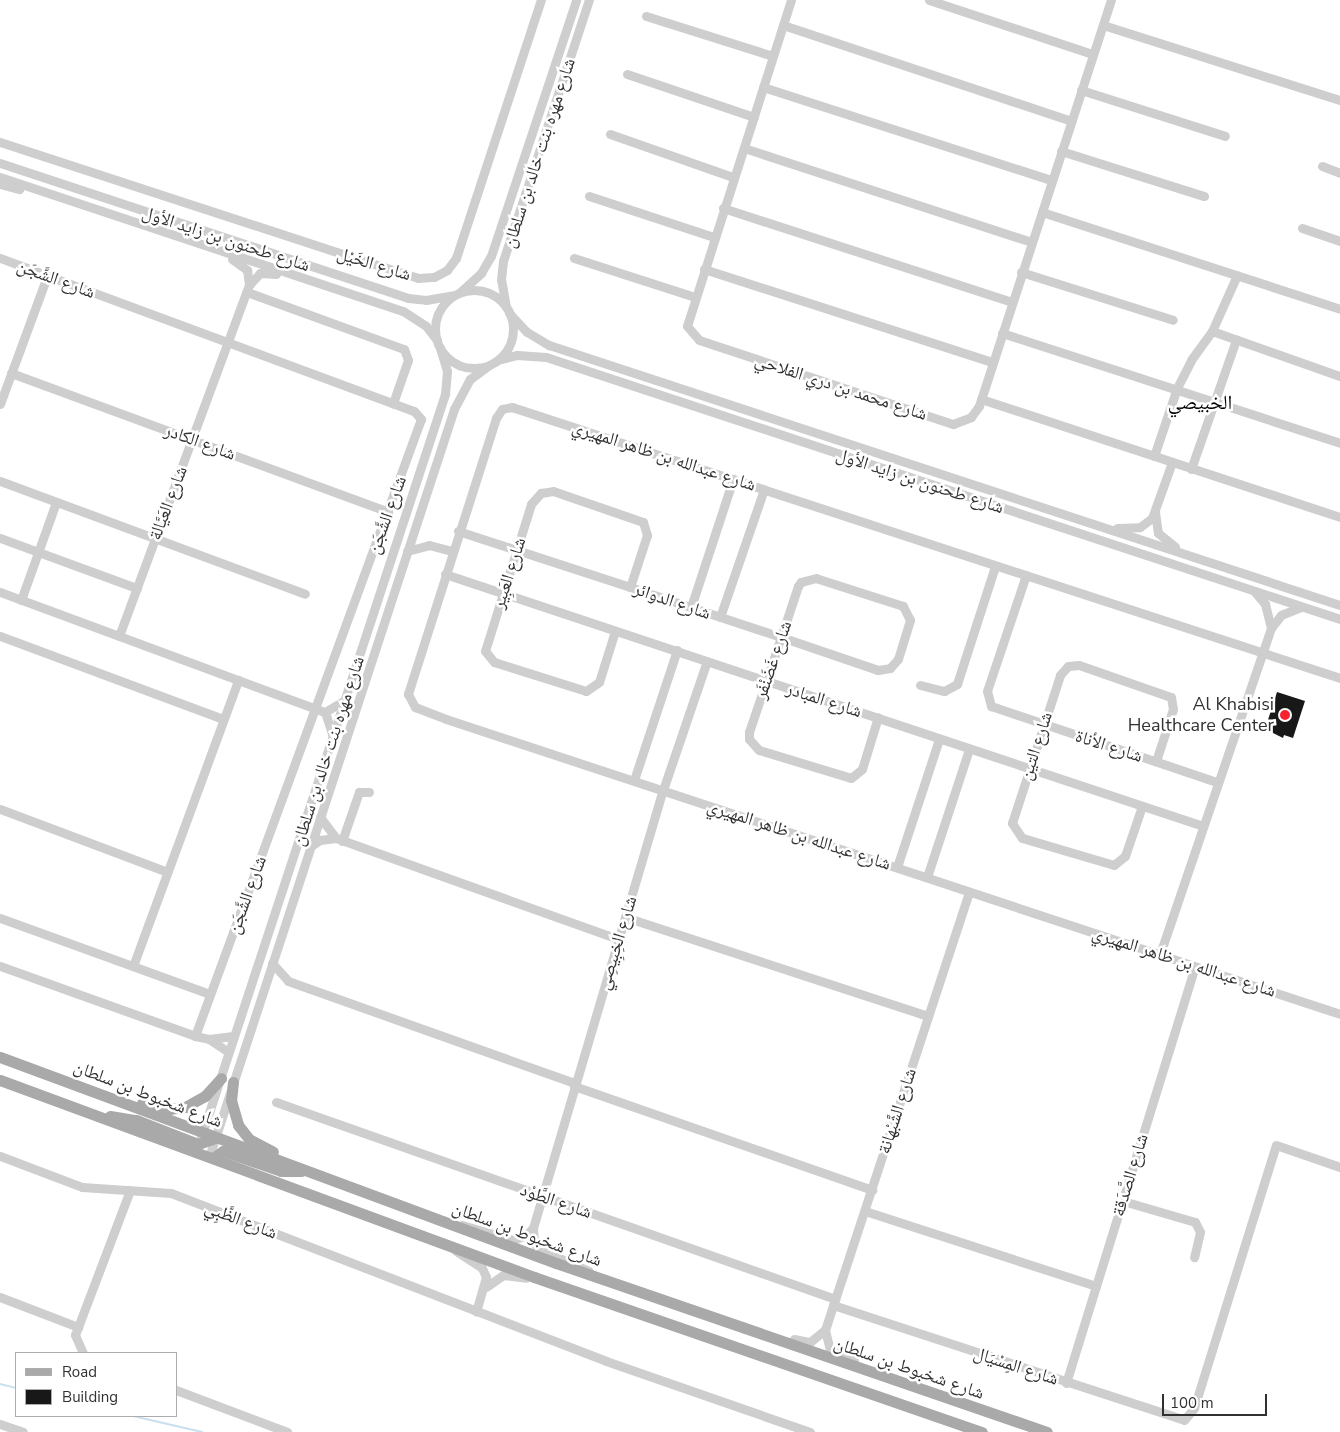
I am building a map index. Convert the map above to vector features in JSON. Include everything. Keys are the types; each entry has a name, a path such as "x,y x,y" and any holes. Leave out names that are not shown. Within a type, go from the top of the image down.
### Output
{"main road":[{"name":"شارع شخبوط بن سلطان","path":"0,1057 56,1078 199,1143 211,1158 452,1248 982,1432"},
{"path":"56,1078 169,1109 199,1101 221,1078"},
{"name":"شارع شخبوط بن سلطان","path":"0,1080 101,1117 199,1143 215,1138 601,1280 1047,1432"},
{"path":"233,1082 232,1109 249,1139 368,1194"},
{"path":"211,1158 223,1151 281,1171 305,1170"}],"street":[{"name":"شارع الخَيْل","path":"0,142 418,278 434,277 447,270 456,258 541,0"},
{"name":"شارع مهره بنت خالد بن سلطان","path":"456,294 481,273 491,256 575,0"},
{"name":"شارع مهره بنت خالد بن سلطان","path":"508,310 501,280 503,261 589,0"},
{"name":"شارع محمد بن دري الفلاحي","path":"791,0 723,208 695,297 688,326 699,340 953,424 971,418 981,399 1110,0"},
{"path":"929,0 1092,54"},
{"path":"646,16 773,56"},
{"path":"782,25 1071,121"},
{"path":"1103,25 1340,100"},
{"path":"627,74 754,117"},
{"path":"763,88 1051,180"},
{"path":"1082,90 1224,136"},
{"path":"610,134 733,177"},
{"path":"744,148 1031,242"},
{"path":"1061,151 1204,196"},
{"name":"شارع طحنون بن زايد الأول","path":"0,164 408,298 436,300 456,294"},
{"path":"1322,166 1340,173"},
{"name":"شارع طحنون بن زايد الأول","path":"0,177 403,311 426,326 438,344"},
{"path":"0,184 33,188"},
{"path":"589,196 714,237"},
{"path":"723,208 1012,302"},
{"path":"1042,212 1340,309"},
{"path":"1302,228 1340,241"},
{"path":"185,238 240,262 247,270 248,288"},
{"name":"شارع الشَّجَن","path":"0,258 417,412 421,422 195,1036"},
{"path":"574,258 695,297"},
{"path":"704,269 992,362"},
{"path":"248,288 264,272 318,283"},
{"path":"1021,272 1173,320"},
{"path":"1154,456 1177,388 1191,360 1212,331 1236,275"},
{"path":"0,404 47,276"},
{"path":"248,288 404,349 408,360 393,403"},
{"name":"شارع العَيَّالة","path":"119,636 248,288"},
{"path":"485,292 508,310 512,338 498,360 489,365 461,366 438,344 437,316 456,294 485,292"},
{"name":"شارع طحنون بن زايد الأول","path":"508,310 527,332 549,345 1340,605"},
{"path":"1212,331 1340,376"},
{"path":"1002,333 1177,388 1340,443"},
{"path":"1191,469 1236,340"},
{"name":"شارع مهره بنت خالد بن سلطان","path":"199,1143 445,394 447,371 438,344"},
{"name":"شارع طحنون بن زايد الأول","path":"498,360 517,354 546,357 1340,619"},
{"name":"شارع مهره بنت خالد بن سلطان","path":"211,1158 215,1138 233,1082 458,399 470,379 489,365"},
{"name":"شارع الكادر","path":"11,373 388,512"},
{"path":"981,399 1340,517"},
{"name":"شارع عبدالله بن ظاهر المهيري","path":"1340,678 1293,659 1261,654 764,489 508,407 496,418 458,531 409,692 412,705 1340,1014"},
{"path":"1172,462 1155,512 1155,526 1163,539 1191,556"},
{"path":"691,607 733,479"},
{"path":"0,481 305,594"},
{"path":"720,617 764,489"},
{"name":"شارع العَبِير","path":"615,631 599,682 586,691 494,662 487,656 485,646 533,500 545,491 635,516 643,522 647,535 630,586"},
{"path":"21,600 56,502"},
{"path":"1100,526 1133,529 1146,523 1155,512"},
{"path":"414,529 428,545"},
{"name":"شارع الدوائر","path":"458,531 886,670"},
{"path":"0,538 137,588"},
{"path":"407,551 428,545 452,551"},
{"path":"920,685 944,691 957,684 994,566"},
{"name":"شارع المبادر","path":"445,574 1203,826"},
{"name":"شارع الأناة","path":"1026,575 986,695 994,708 1217,782"},
{"name":"شارع غَضَنْفَر","path":"878,717 862,769 851,778 759,750 748,736 798,586 805,579 816,578 903,606 908,612 910,620 898,659 886,670"},
{"path":"1254,591 1268,611 1271,628"},
{"path":"0,592 325,712 345,700"},
{"path":"1160,954 1271,628 1281,615 1302,607"},
{"path":"0,636 223,719"},
{"path":"634,780 677,650"},
{"name":"شارع الخِبِيصِي","path":"532,1228 663,790 707,661"},
{"name":"شارع التين","path":"1142,806 1124,856 1114,865 1022,838 1012,824 1060,675 1072,665 1165,692 1174,704 1156,761"},
{"path":"133,966 238,680"},
{"path":"325,712 333,738"},
{"path":"897,867 939,739"},
{"path":"927,877 969,749"},
{"path":"339,840 359,792 369,792"},
{"path":"0,808 168,872"},
{"path":"320,817 339,840"},
{"path":"310,846 320,840 339,840 618,938"},
{"name":"شارع الشَّبْهانة","path":"825,1330 969,892"},
{"path":"625,917 928,1016"},
{"path":"0,918 210,994"},
{"path":"272,963 288,981 872,1190"},
{"path":"0,966 195,1036 209,1039 233,1036"},
{"name":"شارع الصَّدَقة","path":"1066,1383 1195,967"},
{"path":"264,987 288,981"},
{"path":"209,1039 228,1052"},
{"name":"شارع الطَّوْد","path":"276,1102 543,1196 834,1302"},
{"name":"شارع المِسْيَال","path":"834,1302 1178,1420 1189,1417 1194,1408 1276,1145 1340,1167"},
{"name":"شارع الظَّبِي","path":"0,1156 82,1187 171,1193 476,1312 810,1432"},
{"path":"82,1352 75,1340 78,1327 130,1190"},
{"path":"1123,1201 1195,1222 1200,1232 1194,1257"},
{"path":"864,1211 1096,1286"},
{"path":"450,1225 482,1228 513,1240 526,1236 532,1228"},
{"path":"532,1228 534,1242 541,1250 578,1264 601,1280"},
{"path":"452,1248 482,1268 486,1287"},
{"path":"476,1312 486,1287 503,1275 534,1277"},
{"path":"0,1297 78,1327"},
{"path":"738,1328 766,1330 805,1343 814,1340 825,1330"},
{"path":"825,1330 827,1346 833,1352 870,1367 893,1381"},
{"path":"178,1391 287,1432"},
{"path":"0,1424 20,1431"}],"building":[{"name":"Al Khabisi Healthcare Center","path":"1277,692 1305,701 1293,738 1284,735 1283,738 1265,729"}],"waterway":[{"path":"0,1384 15,1388"},
{"path":"137,1417 202,1432"}],"place":[{"name":"Al Khabisi Healthcare Center","path":"1285,715"}],"district":[{"name":"الخبيصي","path":"1200,402"}]}
